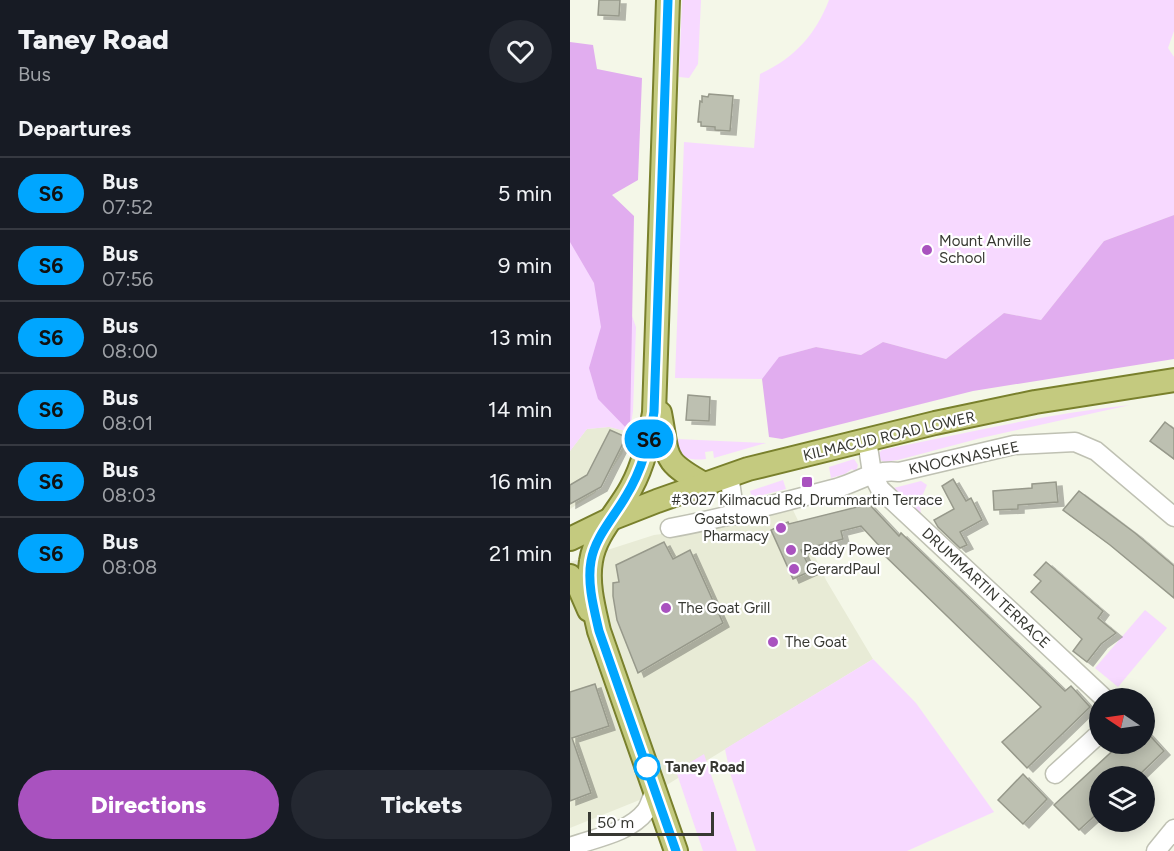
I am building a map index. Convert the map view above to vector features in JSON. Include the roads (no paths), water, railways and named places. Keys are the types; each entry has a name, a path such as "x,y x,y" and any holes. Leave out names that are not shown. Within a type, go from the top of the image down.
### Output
{"main road":[{"path":"599,631 593,603 590,567 595,548 632,486 650,439 655,391 668,0"},
{"name":"KILMACUD ROAD LOWER","path":"570,539 611,519 729,475 935,423 1035,402 1174,380"},
{"path":"655,391 666,452 670,460 682,471 704,484"},
{"path":"570,576 579,587 599,631 676,851"}],"street":[{"path":"867,440 872,473"},
{"name":"KNOCKNASHEE","path":"670,528 735,515 846,485 872,473 885,470 899,472 1014,445 1075,442 1096,452 1174,516"},
{"name":"DRUMMARTIN TERRACE","path":"872,473 880,489 1093,688"},
{"path":"729,475 735,515"},
{"path":"1055,774 1089,743"},
{"path":"570,847 619,830 644,814 655,790"},
{"path":"1156,851 1174,829"}],"place":[{"name":"Mount Anville School","path":"927,250"},
{"name":"#3027 Kilmacud Rd, Drummartin Terrace","path":"807,482"},
{"name":"Goatstown Pharmacy","path":"781,528"},
{"name":"Paddy Power","path":"791,550"},
{"name":"GerardPaul","path":"794,569"},
{"name":"The Goat Grill","path":"666,608"},
{"name":"The Goat","path":"773,642"},
{"name":"Taney Road","path":"647,767"}]}
